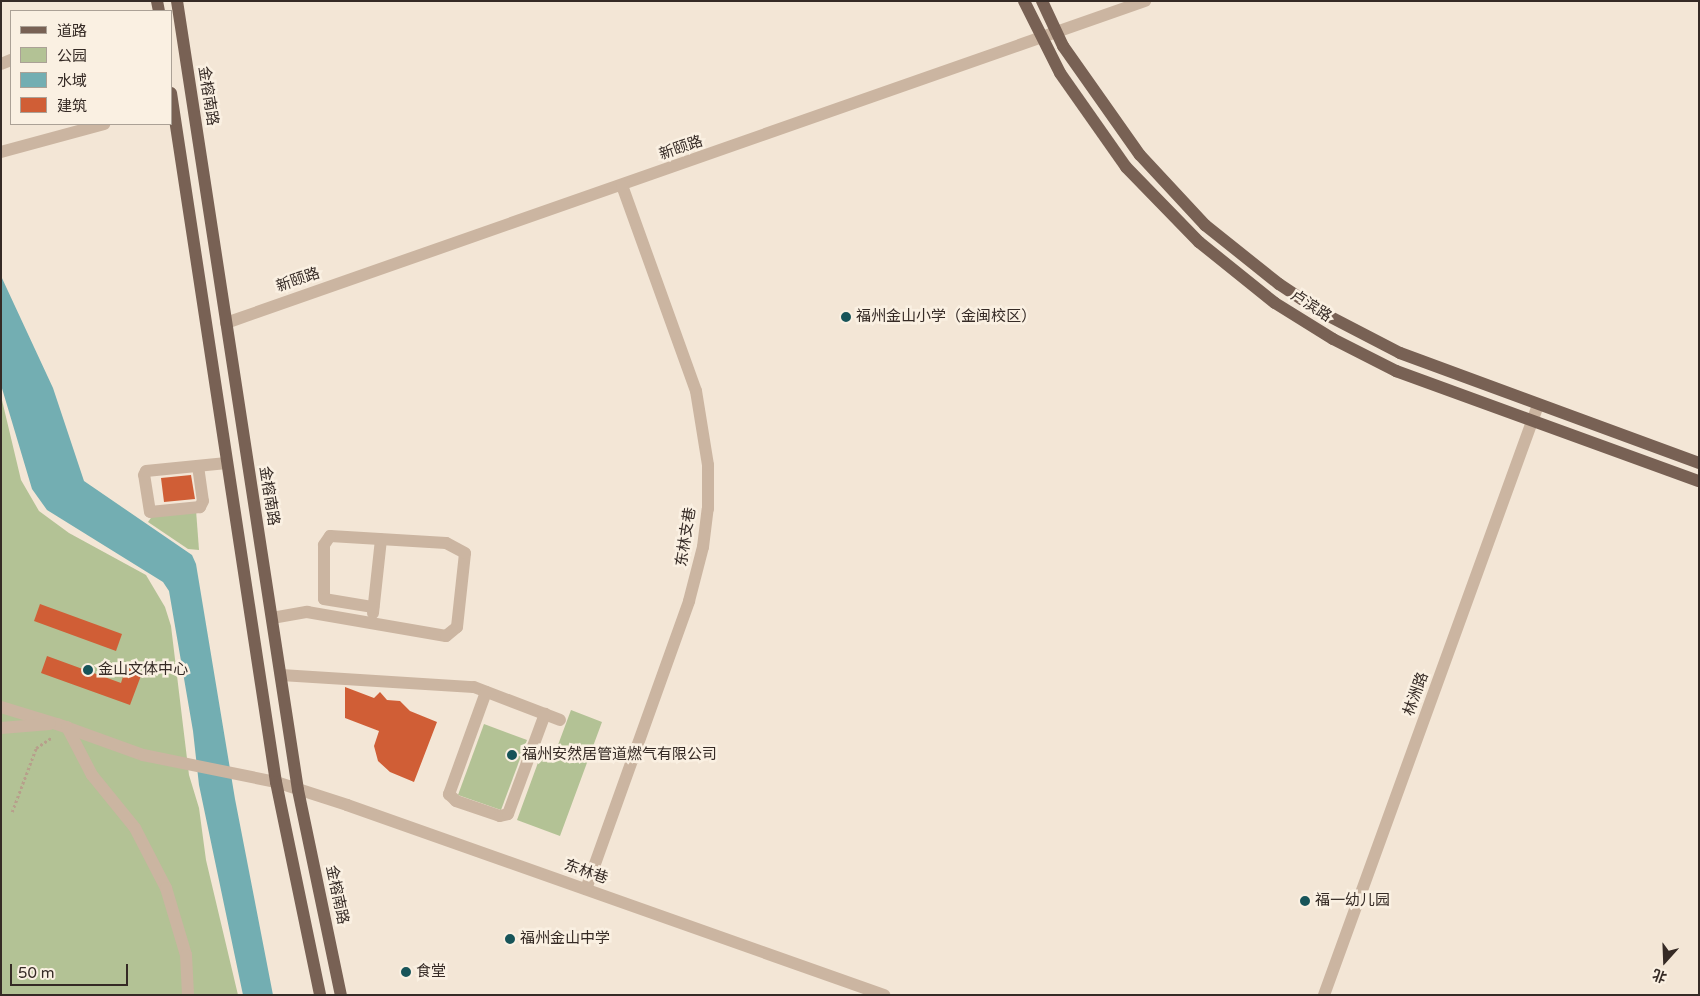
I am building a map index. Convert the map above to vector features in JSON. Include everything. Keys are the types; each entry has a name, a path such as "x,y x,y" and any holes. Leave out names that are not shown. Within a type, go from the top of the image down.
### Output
{"main road":[{"name":"金榕南路","path":"177,1 298,790 341,995"},
{"name":"卢滨路","path":"1024,1 1040,38 1079,102 1126,166 1156,200 1226,266 1300,320 1364,356 1532,422 1699,480"},
{"path":"1042,1 1055,32 1140,155 1183,203 1249,262 1320,312 1371,340 1433,367 1699,463"},
{"path":"172,101 276,782 320,995"}],"street":[{"name":"新颐路","path":"226,323 622,186 1146,1"},
{"path":"1,152 100,125"},
{"name":"东林支巷","path":"586,889 689,601 703,547 708,509 708,465 696,391 622,186"},
{"name":"林洲路","path":"1324,995 1538,405"},
{"path":"198,466 203,502 200,508 150,512 144,475 146,471 227,463"},
{"path":"272,618 307,612 446,636 453,634 457,627 465,553 446,543 330,536 324,545 324,599 373,607"},
{"path":"372,622 381,539"},
{"path":"281,675 474,687 560,720"},
{"path":"486,692 449,794 456,801 500,816 508,814 545,714"},
{"name":"东林巷","path":"1,707 62,725 143,755 276,782 586,889 884,995"},
{"path":"1,728 62,725 92,775 135,828 166,888 186,955 188,995"}],"path":[{"path":"12,812 36,748 62,725"}],"green space":[{"name":"金山文体中心","path":"1,396 21,480 39,511 69,533 146,575 165,607 171,626 189,775 199,808 206,860 238,995 1,995"},
{"path":"196,510 199,550 188,549 148,522 153,515"},
{"path":"571,710 602,722 560,836 517,820 543,749 555,753"},
{"path":"484,724 527,740 501,810 458,795"}],"water":[{"path":"1,276 53,388 84,481 192,555 196,564 235,799 273,995 243,995 199,785 193,731 169,591 163,582 47,510 32,489 1,385"}],"building":[{"path":"191,475 195,499 164,502 161,478"},
{"path":"40,604 122,634 116,651 34,621"},
{"path":"47,656 121,683 126,667 142,673 130,705 41,673"},
{"path":"345,687 374,698 380,692 387,700 400,701 410,711 437,722 414,782 390,772 378,761 374,746 379,731 345,718"}],"place":[{"name":"福州金山小学（金闽校区）","path":"846,317"},
{"name":"金山文体中心","path":"88,670"},
{"name":"福州安然居管道燃气有限公司","path":"512,755"},
{"name":"福一幼儿园","path":"1305,901"},
{"name":"福州金山中学","path":"510,939"},
{"name":"食堂","path":"406,972"}]}
